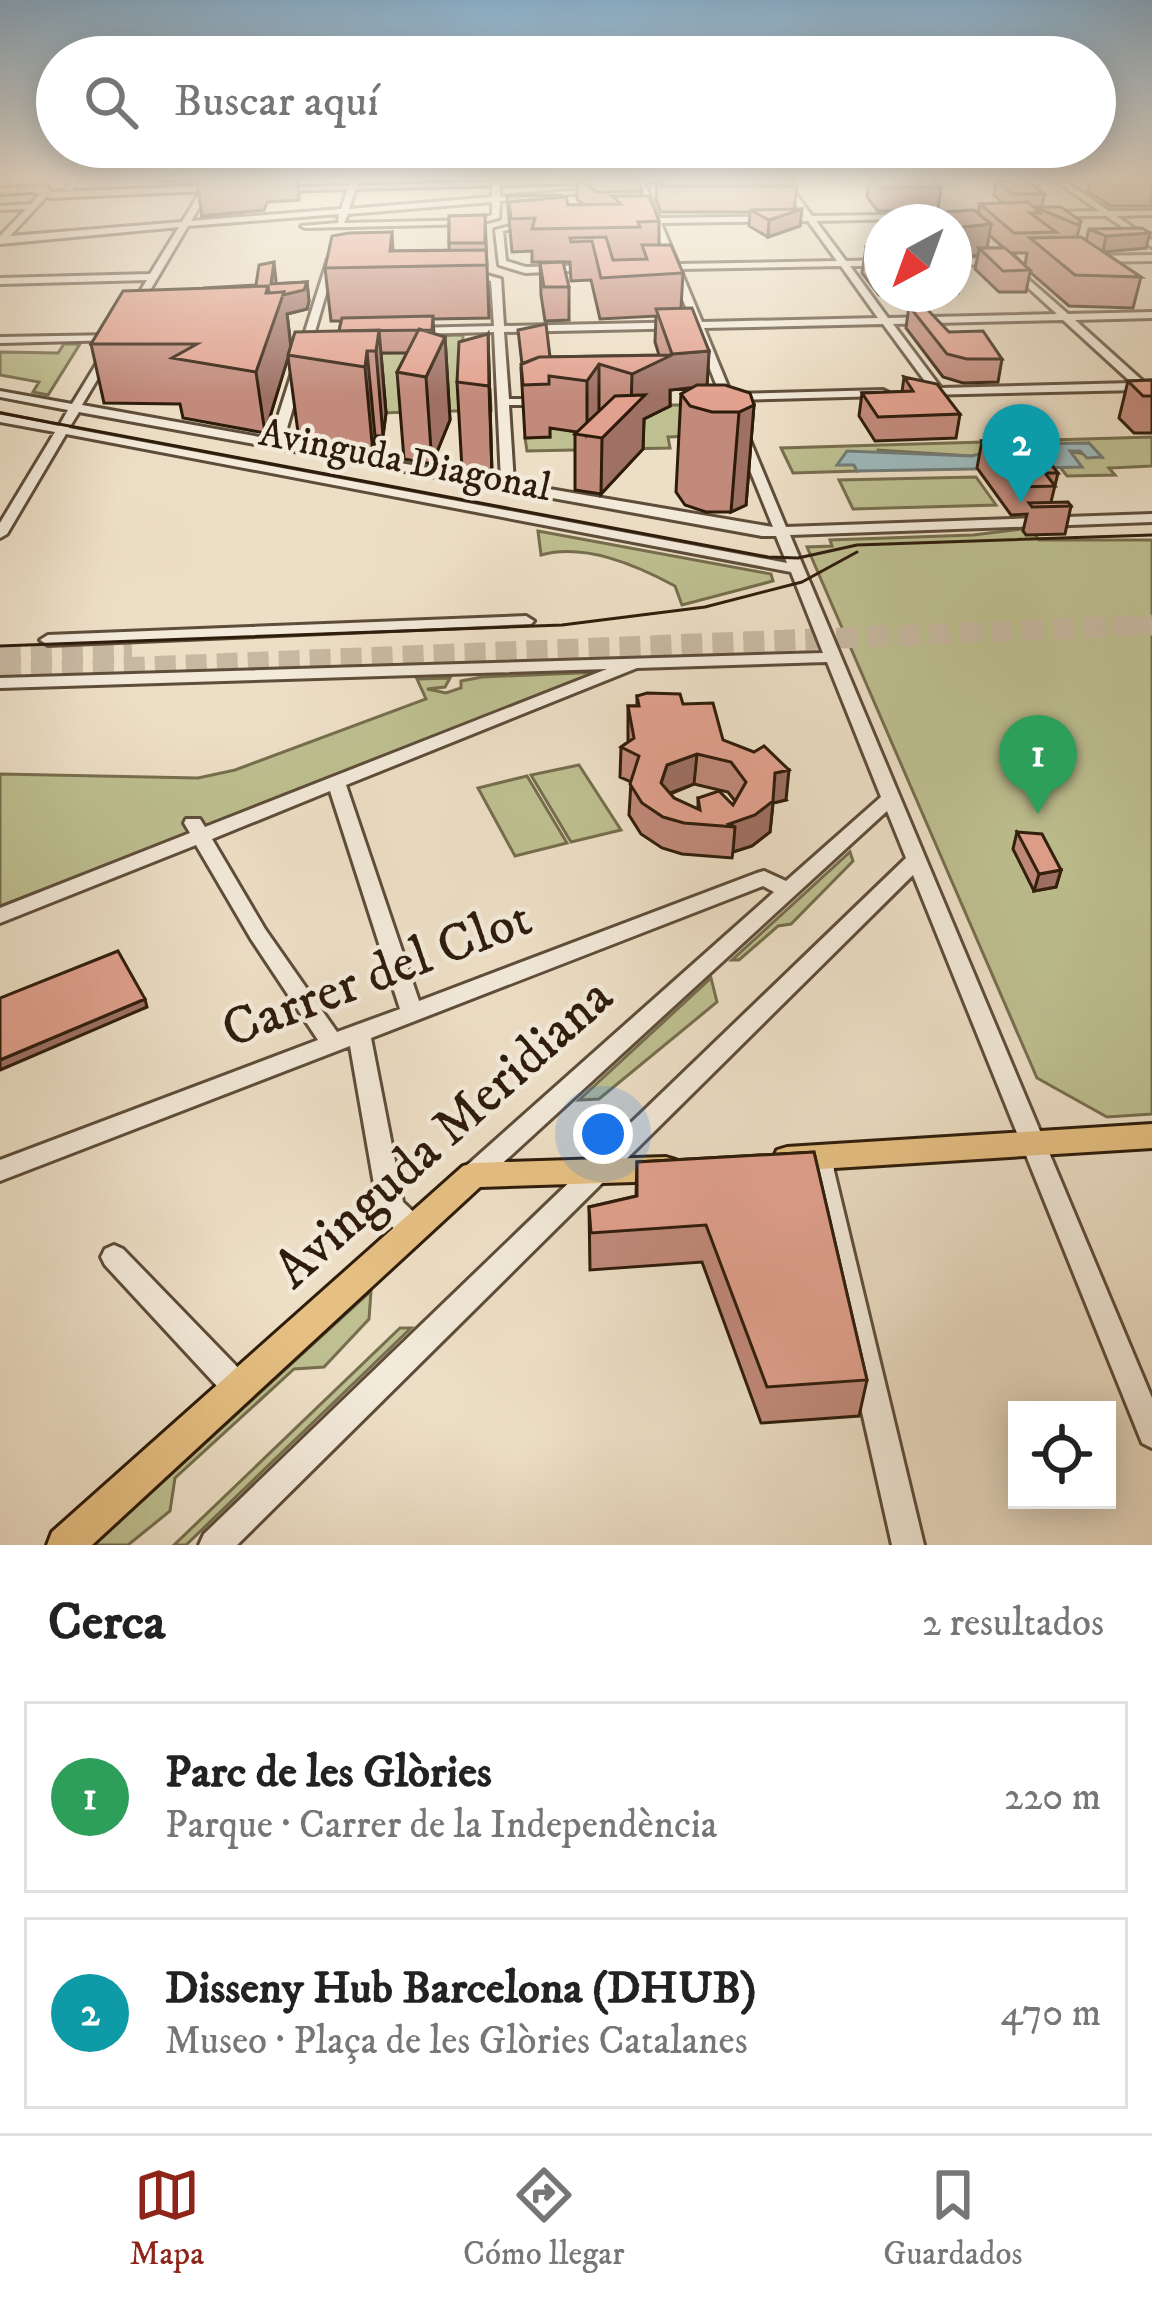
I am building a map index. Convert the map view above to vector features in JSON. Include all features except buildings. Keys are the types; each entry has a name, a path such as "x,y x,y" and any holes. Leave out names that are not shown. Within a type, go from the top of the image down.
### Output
{"main road":[{"path":"760,1161 1152,1136"},
{"path":"473,1175 703,1166"},
{"name":"Avinguda Meridiana","path":"65,1545 473,1175"}],"street":[{"path":"0,534 5,515 64,430 169,251"},
{"path":"276,444 332,280 334,251"},
{"path":"501,251 502,263 525,270 601,268"},
{"path":"667,251 1152,1433"},
{"path":"834,251 938,392"},
{"path":"994,251 1149,390"},
{"path":"1076,260 1152,258"},
{"path":"972,262 1026,260"},
{"path":"643,267 864,263"},
{"path":"447,273 473,272 496,279 508,486"},
{"path":"0,281 153,278"},
{"path":"402,331 1152,315"},
{"path":"294,333 327,333"},
{"path":"0,340 132,338"},
{"path":"916,392 1149,390"},
{"path":"710,398 896,393"},
{"name":"Avinguda Diagonal","path":"0,394 757,531 1152,518"},
{"path":"506,402 547,402"},
{"name":"Avinguda Diagonal","path":"0,418 797,569"},
{"path":"48,640 526,621"},
{"path":"0,683 833,657"},
{"path":"0,916 198,830 337,782 644,660"},
{"path":"337,782 412,1012"},
{"name":"Avinguda Meridiana","path":"473,1175 891,798"},
{"path":"198,830 332,1043"},
{"path":"215,1545 604,1170 916,860"},
{"name":"Carrer del Clot","path":"0,1171 764,878 788,890"},
{"path":"359,1033 391,1207 414,1229"},
{"path":"821,1156 820,1171 908,1545"},
{"path":"114,1257 238,1388"}],"green space":[{"path":"463,335 461,397 490,390 491,410 303,415 343,354 433,352 434,336"},
{"path":"64,344 80,344 48,395 33,392 39,382 0,375 0,352 58,353"},
{"path":"671,405 692,405 724,435 668,437 670,448 527,451 525,438 550,437 549,416 630,426"},
{"path":"1152,437 1152,466 1109,468 1115,475 1067,476 1060,467 1081,466 1068,451 1101,457 1089,443 971,456 878,450 877,456 854,465 857,471 793,473 781,448"},
{"path":"976,477 996,505 853,509 839,480"},
{"path":"1030,528 1039,540 1152,540 1152,1114 1107,1117 1037,1078 807,547 832,546 830,540"},
{"path":"538,531 771,574 773,581 682,605 675,586 627,564 575,552 541,555"},
{"path":"602,672 0,906 0,774 198,778 235,770 426,699 417,679 450,678 445,687 427,689 446,693 461,688 461,681 482,677"},
{"path":"579,765 621,830 571,842 531,775"},
{"path":"527,776 567,843 515,856 478,788"},
{"path":"850,852 853,861 791,924 778,926 739,960 732,960"},
{"path":"711,978 717,1002 599,1099 579,1100"},
{"path":"371,1291 369,1319 324,1367 294,1369 175,1478 170,1511 128,1545 94,1545"},
{"path":"400,1328 411,1328 186,1545 174,1545"}],"water":[{"path":"1089,443 1102,457 1087,458 1080,451 1070,451 1082,467 857,471 854,465 837,465 847,451 971,456 1023,444"}],"tunnel":[{"path":"0,673 1152,625 1088,628"},
{"path":"0,658 132,653"}],"tram line":[{"path":"0,413 768,557 798,558 857,545 1152,535"},
{"path":"0,646 562,625 705,607 802,582 857,552"}],"place":[{"name":"Disseny Hub Barcelona (DHUB)","path":"1021,503"},
{"name":"Parc de les Glòries","path":"1038,814"}]}
